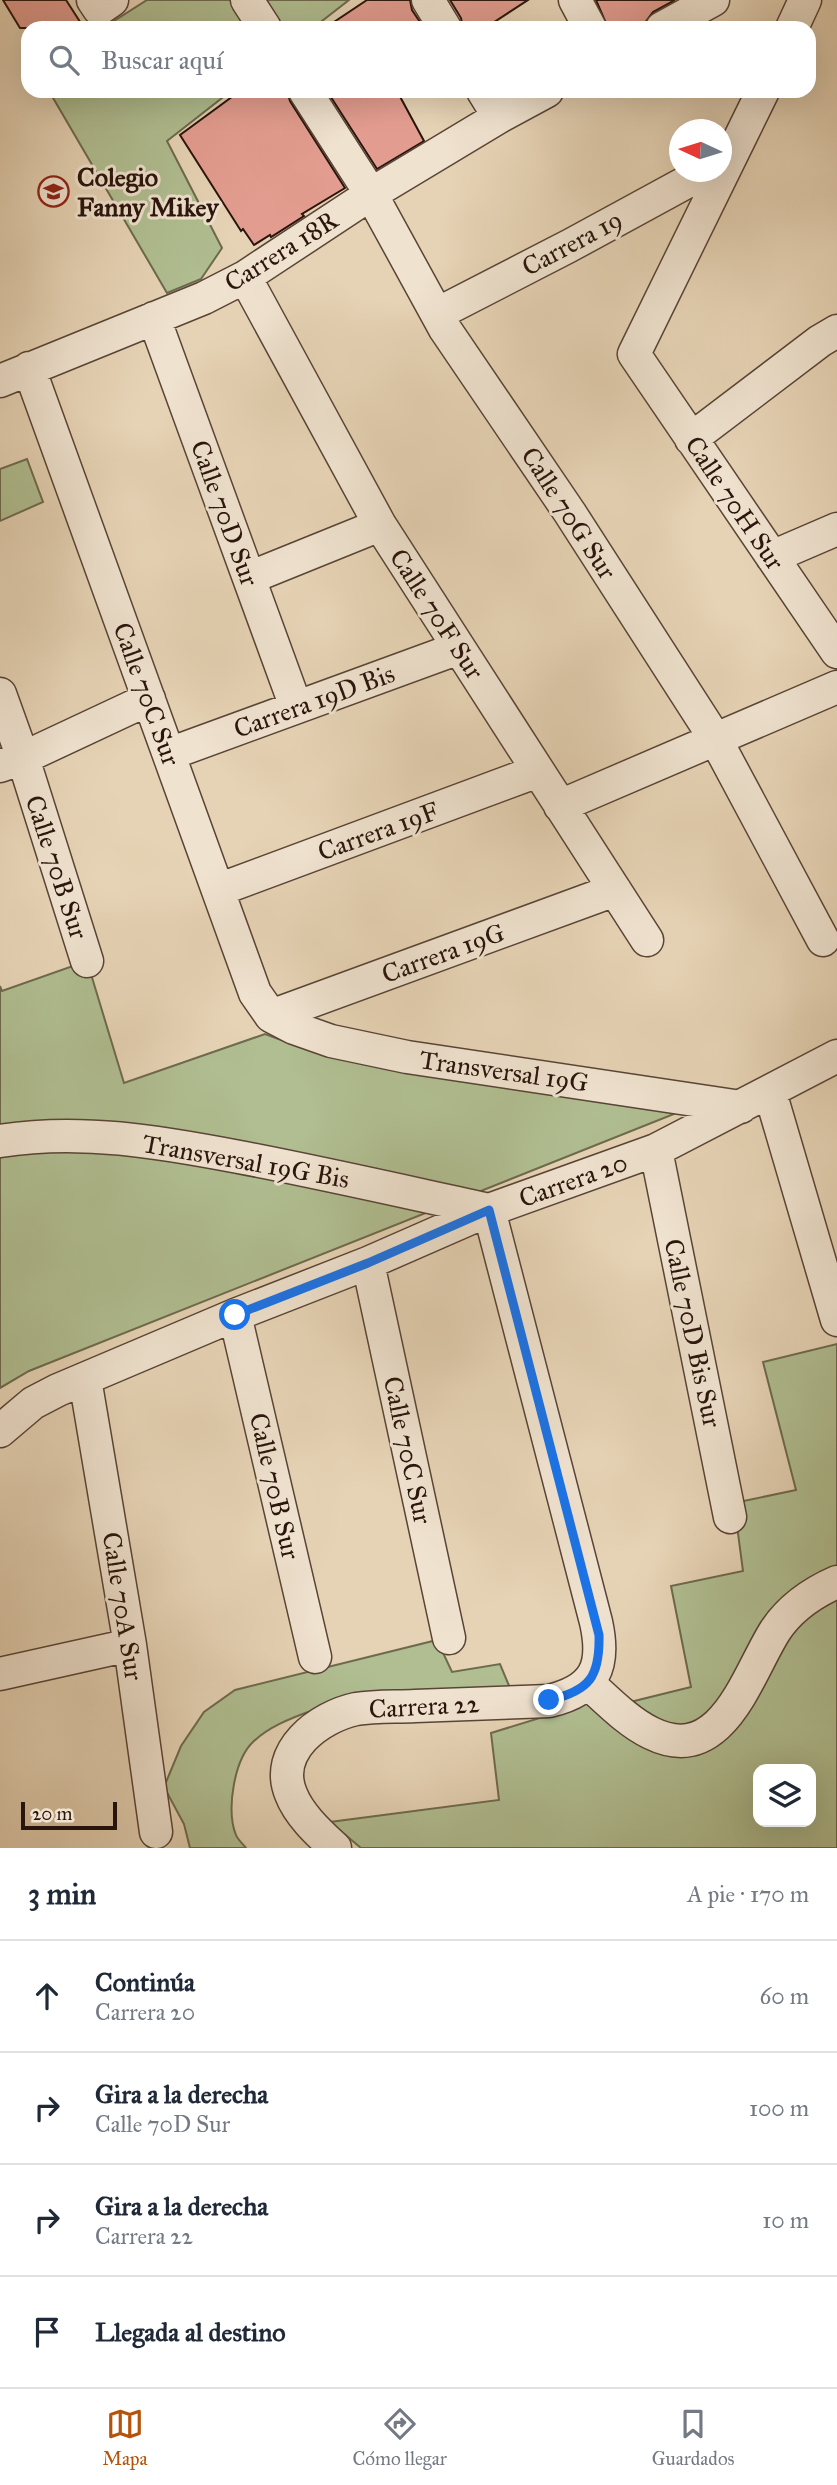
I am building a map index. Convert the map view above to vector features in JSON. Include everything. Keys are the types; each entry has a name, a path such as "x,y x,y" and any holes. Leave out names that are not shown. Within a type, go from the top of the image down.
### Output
{"street":[{"path":"247,0 260,21"},
{"path":"428,0 441,21"},
{"path":"575,0 586,21"},
{"path":"675,21 713,0"},
{"path":"795,21 805,0"},
{"name":"Calle 70G Sur","path":"309,98 371,194 437,314 570,513 716,740 823,940"},
{"name":"Carrera 18R","path":"0,382 204,298 245,277 371,194 491,104 517,98"},
{"path":"732,144 759,98"},
{"name":"Carrera 19","path":"437,314 687,182"},
{"name":"Calle 70H Sur","path":"712,182 634,354 837,652"},
{"name":"Calle 70F Sur","path":"245,277 380,525 647,940"},
{"name":"Calle 70D Sur","path":"154,318 296,707"},
{"path":"691,439 837,331"},
{"name":"Calle 70C Sur","path":"29,368 255,993 271,1016"},
{"path":"249,578 380,525"},
{"path":"772,557 837,528"},
{"name":"Carrera 19D Bis","path":"169,754 459,648"},
{"path":"561,806 837,687"},
{"name":"Calle 70B Sur","path":"0,694 11,762 87,961"},
{"path":"11,762 149,699"},
{"name":"Carrera 19F","path":"218,890 538,771"},
{"name":"Carrera 19G","path":"271,1016 615,890"},
{"name":"Transversal 19G","path":"271,1016 294,1028 331,1041 407,1057 741,1107"},
{"name":"Carrera 20","path":"0,1431 33,1403 58,1390 235,1315 368,1263 489,1210 656,1150 837,1056"},
{"path":"770,1092 837,1320"},
{"name":"Transversal 19G Bis","path":"0,1141 86,1135 163,1143 312,1171 489,1210"},
{"name":"Calle 70D Bis Sur","path":"656,1150 730,1517"},
{"path":"489,1210 596,1622 600,1654 597,1667 588,1683 652,1734 671,1740 712,1731 727,1717 775,1630 788,1615 818,1591 837,1583"},
{"name":"Calle 70C Sur","path":"368,1263 449,1638"},
{"name":"Calle 70B Sur","path":"235,1315 315,1657"},
{"name":"Calle 70A Sur","path":"85,1380 130,1646 156,1832"},
{"path":"0,1674 130,1646"},
{"name":"Carrera 22","path":"335,1848 307,1820 290,1794 287,1772 291,1753 307,1734 324,1720 357,1709 549,1700 573,1694 588,1683"}],"green space":[{"path":"147,0 349,0 322,21 114,21"},
{"path":"53,98 222,98 167,141 222,248 201,279 167,293"},
{"path":"27,459 43,502 0,521 0,469"},
{"path":"87,961 124,1083 265,1034 300,1047 401,1070 689,1108 29,1371 0,1388 0,986 2,991"},
{"path":"837,1344 837,1848 361,1848 330,1822 499,1800 491,1733 621,1693 626,1703 691,1687 671,1586 743,1571 734,1503 796,1490 763,1362"},
{"path":"437,1640 452,1672 500,1664 510,1688 308,1712 280,1724 254,1741 247,1749 237,1772 232,1799 233,1825 237,1837 246,1848 190,1848 184,1824 164,1787 181,1746 204,1712 235,1690"}],"building":[{"path":"3,0 66,0 80,21 21,21 20,28"},
{"path":"367,0 410,0 412,10 419,21 336,21"},
{"path":"450,0 528,0 496,21 462,21"},
{"path":"596,0 675,0 653,12 646,21 605,21"},
{"path":"230,98 289,98 345,188 271,237 270,235 254,245 243,229 241,231 180,135"},
{"path":"331,98 401,98 424,141 377,169"}],"place":[{"name":"Colegio Fanny Mikey","path":"54,192"}],"route":[{"path":"235,1315 368,1263 489,1210 599,1635 600,1654 593,1677 573,1694 549,1700"}]}
